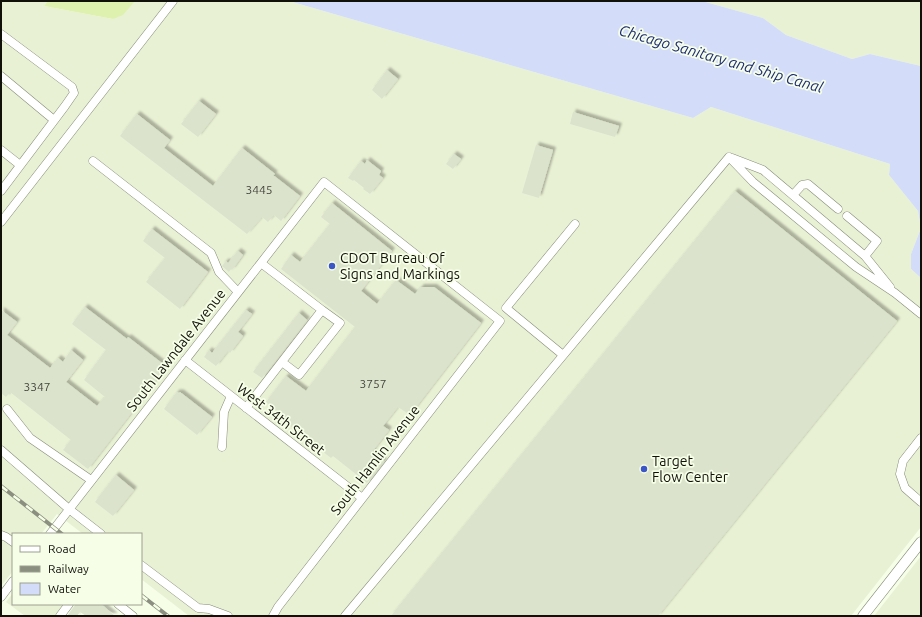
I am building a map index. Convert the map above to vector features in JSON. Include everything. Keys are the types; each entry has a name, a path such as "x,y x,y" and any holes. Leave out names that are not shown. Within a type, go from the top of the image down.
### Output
{"main road":[{"path":"863,616 921,542"}],"street":[{"path":"1,222 173,1"},
{"path":"1,34 72,87 74,93 1,191"},
{"path":"1,76 54,120"},
{"path":"1,150 20,165"},
{"path":"729,157 762,170 793,195 865,256 895,293"},
{"path":"729,157 753,182 856,267 895,293 921,314"},
{"path":"345,616 729,157"},
{"path":"93,161 211,253 218,272 238,292"},
{"name":"South Lawndale Avenue","path":"51,533 324,182 500,321"},
{"path":"793,195 802,185 808,184 838,209"},
{"path":"847,216 877,241 865,256"},
{"path":"563,355 506,308 575,224"},
{"path":"261,263 340,323 299,375 282,362"},
{"path":"246,408 322,310"},
{"name":"South Hamlin Avenue","path":"273,616 278,607 500,321"},
{"name":"West 34th Street","path":"185,360 362,498"},
{"path":"222,447 224,412 231,396"},
{"path":"7,409 30,438 91,480"},
{"path":"921,438 903,461 900,474 906,488 921,502"},
{"path":"1,450 69,509 100,533"},
{"path":"1,535 12,541"},
{"path":"142,566 198,608 209,609 228,616"},
{"path":"1,597 12,582"},
{"path":"60,616 69,605"},
{"path":"119,605 133,616"}],"shaded area":[{"path":"1,1 48,1 44,6 113,19 135,1 289,1 693,118 711,107 890,164 889,175 918,211 921,228 911,254 911,269 921,278 921,527 851,616 189,616 142,580 142,533 82,533 57,514 42,533 12,533 12,572 1,586"},
{"path":"702,1 921,1 921,66 870,54 852,59 786,35 763,18"},
{"path":"921,556 921,616 874,616"},
{"path":"12,594 12,605 68,605 60,616 25,616 6,602"}],"green space":[{"path":"48,1 135,1 123,15 113,19 44,6"}],"water":[{"name":"Chicago Sanitary and Ship Canal","path":"289,1 702,1 763,18 786,35 852,59 870,54 921,66 921,228 918,211 889,175 890,164 711,107 693,118"},
{"path":"921,228 921,278 911,269 911,254"}],"building":[{"path":"387,70 398,79 382,99 372,90"},
{"path":"199,101 216,114 198,137 181,124"},
{"path":"573,112 619,126 615,137 570,124"},
{"path":"137,114 170,140 164,148 213,186 242,148 300,196 281,221 274,215 268,222 262,217 247,234 120,136"},
{"path":"536,145 553,150 539,198 522,193"},
{"path":"454,154 461,159 453,169 446,164"},
{"path":"367,160 381,171 379,175 383,178 370,194 354,180 353,181 348,178 361,161 365,164"},
{"name":"Target Flow Center","path":"735,191 897,321 658,616 391,616"},
{"path":"332,203 392,251 361,291 377,304 396,280 415,294 421,287 434,287 481,323 410,415 398,407 383,426 389,430 372,452 384,461 367,483 333,456 331,458 276,415 278,412 266,402 286,376 306,391 355,327 281,269 291,255 300,262 330,224 321,217"},
{"path":"152,229 208,272 180,309 146,282 165,258 143,241"},
{"path":"238,251 243,255 229,272 222,266 226,261 228,263"},
{"path":"85,307 167,367 142,397 143,398 88,469 63,450 71,440 10,392 6,397 1,393 1,310 17,322 7,335 50,368 58,358 63,362 71,350 83,360 66,382 97,406 105,397 84,380 106,350 72,324"},
{"path":"246,310 252,314 238,332 243,336 230,353 228,351 216,366 204,357 209,350 212,353"},
{"path":"299,313 307,320 262,378 253,372"},
{"path":"177,392 180,392 212,417 197,435 164,409"},
{"path":"116,475 134,490 113,516 95,502"},
{"path":"75,605 102,605 115,616 86,616 80,612 77,616 67,616"}],"railway":[{"path":"1,486 61,533"},
{"path":"142,596 168,616"}],"place":[{"name":"CDOT Bureau Of Signs and Markings","path":"332,266"},
{"name":"Target Flow Center","path":"644,469"}]}
